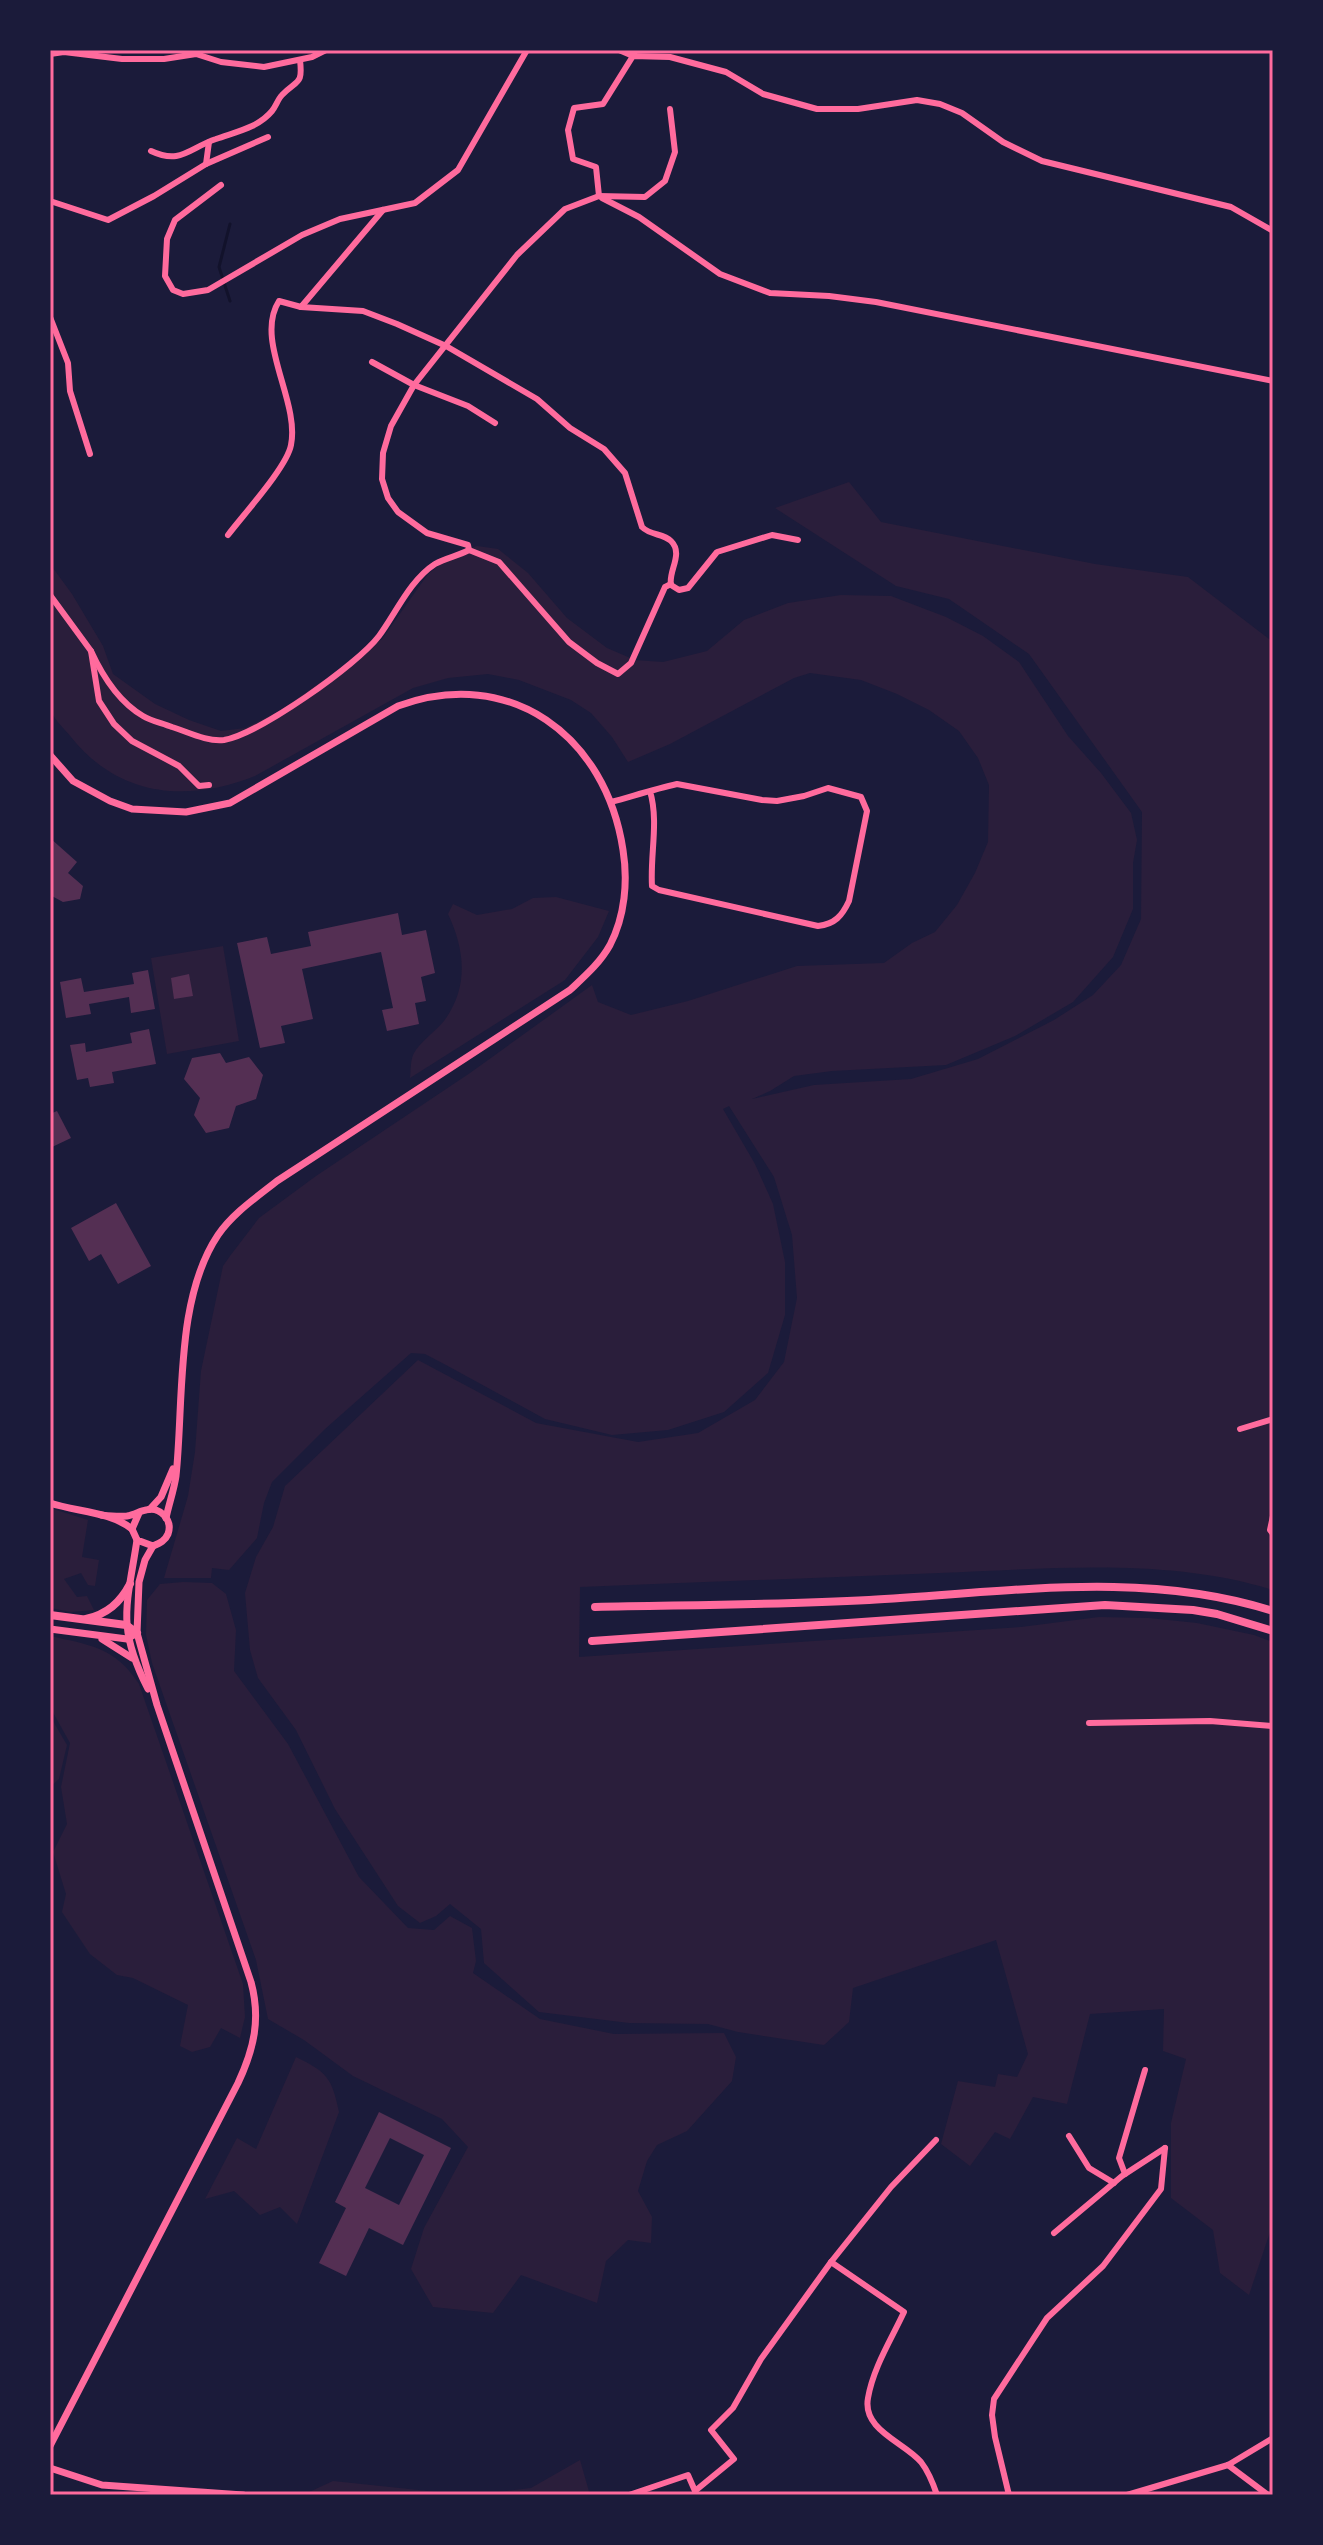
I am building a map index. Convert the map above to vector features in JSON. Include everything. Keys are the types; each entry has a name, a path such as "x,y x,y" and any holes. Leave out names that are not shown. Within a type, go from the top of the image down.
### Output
{"main road":[{"path":"79,1620 110,1609 130,1584"},
{"path":"595,1607 865,1601 1116,1586 1195,1591 1273,1611"},
{"path":"592,1641 1105,1605 1168,1607 1217,1614 1273,1631"},
{"path":"50,1615 126,1625 137,1633"}],"street":[{"path":"50,54 64,52 122,59 164,59 196,54 221,62 264,67 300,60 326,50"},
{"path":"221,185 175,220 167,239 165,276 173,290 183,294 208,290 302,235 340,219 415,203 458,170 527,50"},
{"path":"619,50 670,57 726,72 763,94 817,109 858,109 917,100 940,104 962,113 1003,142 1042,161 1231,207 1273,231"},
{"path":"599,196 596,167 573,159 568,130 574,108 603,104 634,53"},
{"path":"151,151 165,157 178,157 236,133 270,114 281,96 300,82 300,60"},
{"path":"469,550 462,541 427,533 398,512 388,498 382,479 383,453 391,426 414,385 517,255 565,209 599,196 645,197 665,181 675,152 670,109"},
{"path":"50,201 108,220 206,164 268,137"},
{"path":"206,164 209,142"},
{"path":"599,196 639,217 720,274 770,293 876,302 1273,381"},
{"path":"301,307 383,210"},
{"path":"228,535 291,447 292,427 271,329 272,312 279,301 301,307 363,311 446,346 537,399 570,428 604,449 625,473 642,527 649,534 671,541 675,548 677,555 670,579 679,590 688,588 717,552 772,535 798,540"},
{"path":"50,317 68,363 70,391 90,454"},
{"path":"372,362 414,385 468,406 495,423"},
{"path":"50,595 119,696 142,716 200,737 220,740 242,735 276,716 358,658 378,637 414,584 434,565 469,550 499,562 569,642 618,674 631,663 665,587 671,584"},
{"path":"91,651 99,701 114,724 132,741 179,766 199,786 209,785"},
{"path":"50,755 73,781 110,801 132,809 186,812 230,803 398,706 427,697 467,695 513,704 557,726 571,737 594,765 611,802 621,840 625,889 620,918 604,956 570,990 277,1181 237,1214 218,1235 200,1270 188,1314 174,1487 166,1518"},
{"path":"611,802 650,791 677,784 762,800 777,801 828,788 861,797 867,811 849,901 844,911 828,925 818,926 652,886 655,815 650,791"},
{"path":"1240,1429 1273,1419"},
{"path":"150,1509 167,1487 176,1456"},
{"path":"50,1503 118,1521 132,1529 141,1544 153,1546"},
{"path":"50,2446 238,2083 249,2059 256,2030 257,2008 251,1982 157,1705 137,1633 139,1582 145,1560 153,1546 167,1536 169,1524 157,1510 150,1509 122,1516 101,1515"},
{"path":"132,1529 139,1513"},
{"path":"1273,1516 1270,1530 1273,1534"},
{"path":"137,1540 130,1584 127,1639 157,1705"},
{"path":"50,1629 127,1639 137,1633"},
{"path":"96,1636 116,1646 136,1662"},
{"path":"1089,1723 1210,1721 1273,1726"},
{"path":"1125,2174 1119,2158 1145,2070"},
{"path":"1069,2136 1089,2168 1114,2183"},
{"path":"629,2495 688,2475 695,2491 734,2459 711,2430 733,2408 761,2359 831,2262 891,2187 936,2140"},
{"path":"1009,2495 992,2415 994,2399 1047,2318 1103,2266 1161,2189 1165,2148 1125,2174 1054,2233"},
{"path":"831,2262 904,2312 874,2377 867,2402 873,2423 920,2461 937,2495"},
{"path":"1127,2495 1228,2465 1273,2438"},
{"path":"1228,2465 1268,2495"},
{"path":"50,2468 102,2485 243,2495"}],"shaded area":[{"path":"849,482 881,522 1095,564 1188,577 1273,642 1273,1590 1192,1573 1108,1568 580,1587 579,1657 1021,1627 1099,1617 1197,1623 1273,1642 1273,2223 1249,2295 1220,2273 1213,2230 1171,2198 1171,2123 1186,2059 1163,2051 1164,2009 1090,2014 1067,2104 1033,2097 1010,2139 995,2132 970,2166 941,2144 958,2081 995,2087 998,2074 1017,2077 1028,2054 996,1940 853,1988 849,2022 824,2045 738,2032 708,2024 629,2023 539,2012 484,1963 481,1929 450,1904 436,1916 420,1923 398,1906 335,1809 296,1730 258,1678 250,1650 245,1593 256,1557 273,1527 285,1486 418,1360 536,1423 638,1442 698,1433 755,1400 784,1362 797,1298 792,1235 774,1177 729,1106 723,1109 755,1164 773,1204 785,1262 785,1315 768,1373 724,1412 668,1430 612,1435 545,1419 425,1354 411,1353 325,1429 272,1482 257,1538 229,1570 212,1568 211,1578 164,1578 188,1496 195,1452 201,1371 223,1266 259,1218 592,985 598,1002 631,1015 688,1001 797,966 884,963 912,943 935,932 957,905 988,842 989,785 978,758 959,731 929,710 861,680 810,673 794,678 670,744 628,762 591,713 571,700 519,680 488,674 448,678 413,688 255,776 230,785 204,790 156,789 132,783 110,772 90,757 51,711 50,564 103,646 113,674 155,704 221,731 245,728 281,710 382,639 428,574 454,554 477,546 498,549 528,573 567,618 607,648 635,660 663,662 707,651 744,620 788,603 841,595 891,596 946,617 983,636 1019,662 1068,736 1131,813 1137,840 1133,863 1133,909 1113,957 1073,1002 1015,1036 946,1065 794,1076 752,1099 814,1085 911,1079 978,1059 1054,1020 1093,995 1121,965 1141,919 1142,812 1029,654 949,599 896,586 775,508"},
{"path":"556,897 609,911 598,937 565,980 410,1078 414,1053 444,1021 458,995 461,955 448,914 453,904 477,915 512,909 533,898"},
{"path":"223,946 239,1041 167,1054 151,958"},
{"path":"50,1508 88,1520 82,1557 99,1560 95,1586 88,1585 81,1573 64,1579 77,1597 87,1596 94,1610 71,1612 50,1608"},
{"path":"212,1583 226,1594 236,1630 234,1671 288,1744 359,1877 408,1928 434,1930 450,1916 472,1928 476,1961 473,1973 540,2019 614,2034 724,2033 736,2057 732,2081 687,2131 657,2145 647,2161 638,2191 652,2217 651,2243 628,2240 606,2261 597,2303 521,2275 493,2313 433,2307 411,2269 424,2228 468,2147 442,2119 353,2076 304,2040 268,2019 256,1960 152,1663 146,1635 147,1600 160,1584"},
{"path":"50,1636 89,1645 111,1655 139,1684 243,1984 245,2017 240,2038 221,2028 210,2047 192,2052 180,2046 188,2005 133,1978 117,1975 90,1954 62,1912 66,1894 53,1852 67,1824 61,1787 70,1743 50,1707"},
{"path":"50,1716 67,1745 59,1779 50,1787"},
{"path":"296,2057 326,2077 334,2091 339,2112 297,2224 280,2207 260,2215 234,2191 205,2199 237,2138 256,2149"},
{"path":"580,2460 590,2495 474,2495 531,2488"},
{"path":"333,2481 466,2495 307,2493"}],"building":[{"path":"50,838 77,862 68,873 83,886 80,899 63,902 50,895"},
{"path":"398,913 402,935 426,930 435,973 421,977 426,1001 415,1003 419,1024 387,1031 382,1010 393,1008 381,952 302,969 313,1019 281,1026 285,1043 260,1048 237,943 267,937 271,954 311,946 308,932"},
{"path":"148,970 155,1009 131,1013 129,997 89,1004 91,1014 66,1018 60,982 81,978 84,992 134,984 132,973"},
{"path":"189,974 193,996 174,999 171,978"},
{"path":"149,1029 156,1064 112,1072 114,1083 90,1087 88,1078 77,1080 70,1045 85,1043 86,1052 132,1043 130,1033"},
{"path":"220,1053 226,1063 249,1057 263,1075 256,1099 236,1106 229,1128 206,1133 194,1115 200,1098 184,1079 192,1058"},
{"path":"57,1111 71,1138 50,1148 50,1114"},
{"path":"116,1203 151,1266 118,1284 101,1254 89,1261 71,1228"},
{"path":"379,2112 451,2148 403,2245 369,2228 346,2276 319,2263 346,2208 335,2202","holes":["390,2138 424,2155 399,2205 365,2188"]}],"waterway":[{"path":"230,224 219,267 230,301"}]}
